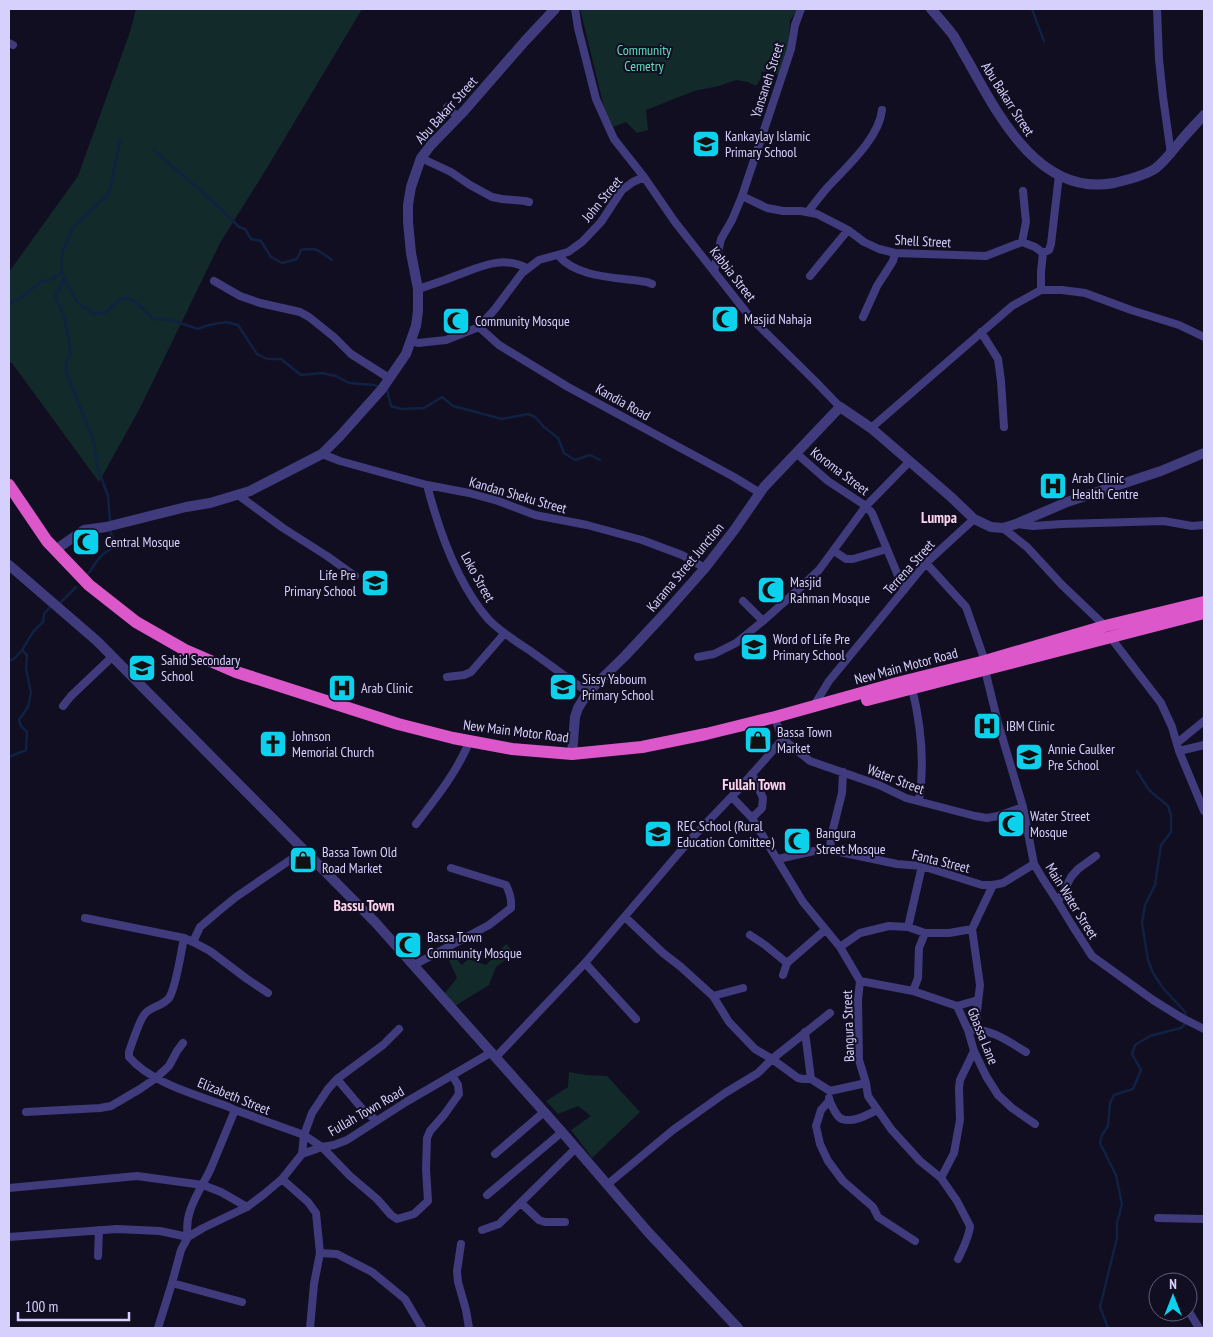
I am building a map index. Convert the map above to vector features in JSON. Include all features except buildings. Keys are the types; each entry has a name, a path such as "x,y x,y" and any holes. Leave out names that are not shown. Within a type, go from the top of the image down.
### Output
{"highway":[{"name":"New Main Motor Road","path":"9,485 47,541 88,585 136,622 185,650 236,672 390,721 453,738 512,749 572,754 651,745 706,734 897,683 1111,638 1204,613"},
{"name":"New Main Motor Road","path":"9,497 42,546 84,590 133,627 182,656 234,678 396,730 467,748 571,761 643,753 777,724 912,688 1105,626 1204,602"}],"street":[{"name":"Abu Bakarr Street","path":"322,454 382,389 406,354 411,341 416,326 418,289 411,253 408,205 422,158 431,145 555,9"},
{"name":"Kabbia Street","path":"575,9 596,99 614,139 644,177 675,222 750,318 840,407 871,428 974,519"},
{"name":"Yansaneh Street","path":"714,271 721,240 742,196 791,49 795,26 801,9"},
{"name":"Abu Bakarr Street","path":"931,9 953,36 1012,134 1036,159 1060,175 1086,185 1105,184 1127,180 1155,169 1171,154 1204,115"},
{"path":"1157,9 1159,59 1171,154"},
{"path":"447,107 458,117"},
{"path":"808,212 827,188 854,161 881,119 882,110"},
{"path":"422,158 451,172 492,197 528,202"},
{"path":"1043,253 1049,250 1051,244 1060,175"},
{"name":"John Street","path":"411,341 418,343 446,340 479,327 527,268 539,260 568,252 582,242 601,222 622,190 644,177"},
{"path":"1023,191 1026,222 1022,242 1043,253"},
{"name":"Shell Street","path":"742,196 767,208 817,214 848,230 864,242 879,249 895,253 986,256 1022,242"},
{"path":"810,276 848,230"},
{"path":"863,317 877,286 893,261 895,253"},
{"path":"1041,290 1043,253"},
{"path":"558,255 564,262 587,272 605,277 642,280 652,284"},
{"path":"418,289 481,266 498,262 518,263 527,268"},
{"path":"214,281 240,296 260,303 300,312 334,337 351,354 389,378"},
{"path":"871,428 1012,306 1041,290 1085,293 1179,326 1204,337"},
{"name":"Kandia Road","path":"479,327 499,345 568,387 760,493"},
{"path":"981,332 998,359 1004,426"},
{"name":"Karama Street Junction","path":"572,754 575,717 588,692 626,656 705,568 735,530 760,493 840,407"},
{"name":"Koroma Street","path":"796,453 828,481 866,506 872,513 904,590"},
{"path":"974,519 991,526 1003,528 1067,502 1161,471 1204,453"},
{"path":"55,550 84,530 210,503 250,491 322,454"},
{"name":"Kandan Sheku Street","path":"322,454 340,461 428,485 498,501 534,515 587,525 642,540 682,555 705,568"},
{"path":"698,658 714,654 736,643 819,570 866,506 910,461"},
{"name":"Loko Street","path":"428,485 434,514 459,574 478,606 504,634 588,692"},
{"path":"238,495 283,528 355,576"},
{"name":"Terrena Street","path":"813,706 829,681 926,563 974,519"},
{"path":"1016,524 1034,526 1164,521 1204,526"},
{"path":"1003,528 1027,547 1062,585 1105,626"},
{"path":"834,551 846,559 853,559 887,549"},
{"name":"Main Water Street","path":"926,563 966,607 985,666 998,723 1023,806 1034,864 1092,956 1153,1000 1204,1029"},
{"path":"9,565 97,641 368,915 608,1184 648,1232 738,1328"},
{"path":"743,602 763,621"},
{"path":"447,677 464,675 471,672 504,634"},
{"path":"1111,638 1161,703 1204,811"},
{"path":"64,706 71,696 112,657"},
{"path":"912,688 922,750 919,801"},
{"path":"1178,747 1204,721"},
{"name":"Water Street","path":"777,724 783,739 810,761 879,785 906,798 987,818 998,816 1023,806"},
{"name":"Fullah Town Road","path":"302,1154 347,1140 376,1120 452,1075 494,1055 585,963 690,840 732,797 783,739"},
{"path":"1178,747 1204,745"},
{"path":"416,824 453,776 467,748"},
{"path":"830,850 831,837 842,793 843,772"},
{"path":"752,774 763,798 762,808 752,818"},
{"name":"Bangura Street","path":"732,797 752,818 803,902 840,947 860,981 858,1000 860,1060 868,1096 891,1129 920,1161 941,1178 957,1201 970,1226 958,1259"},
{"name":"Fanta Street","path":"778,859 814,851 830,850 897,864 922,866 982,885 994,885"},
{"path":"1058,902 1071,877 1078,869 1096,856"},
{"path":"193,942 200,927 220,910 290,860"},
{"path":"1026,1052 995,1034 972,1029 980,985 972,929 994,885 1003,883 1034,864"},
{"path":"908,928 922,866"},
{"path":"414,965 489,925 511,908 509,890 506,885 451,868"},
{"path":"625,917 713,996 729,1022 755,1049 798,1078 811,1079 830,1091 866,1083"},
{"path":"86,918 184,938 210,951 246,979 268,993"},
{"path":"840,947 860,932 889,926 908,928 925,933 950,933 972,929"},
{"path":"783,975 787,963 825,930"},
{"path":"913,991 918,978 919,948 925,933"},
{"path":"750,935 787,963"},
{"name":"Elizabeth Street","path":"184,938 173,991 161,1006 152,1008 144,1016 129,1052 129,1057 136,1065 156,1078 304,1135 322,1148 397,1219 414,1214 428,1201 427,1138 430,1131 459,1094 458,1085 452,1075"},
{"path":"585,963 636,1019"},
{"name":"Gbassa Lane","path":"860,981 913,991 957,1006 972,1029 974,1051 998,1095 1012,1108 1035,1124"},
{"path":"713,996 744,988"},
{"path":"957,1006 978,1000"},
{"path":"608,1184 673,1130 725,1093 758,1074 772,1059 830,1013"},
{"path":"158,1328 181,1250 188,1237 247,1207 282,1179 302,1154 304,1135 312,1113 328,1089 337,1079 382,1045 399,1029"},
{"path":"805,1032 811,1079"},
{"path":"26,1112 111,1106 156,1078 169,1066 183,1043"},
{"path":"941,1178 954,1153 960,1120 960,1080 974,1051"},
{"path":"337,1079 364,1110 376,1120"},
{"path":"830,1091 829,1101 822,1110 816,1126 820,1144 828,1161 843,1181 873,1207 878,1217 915,1241"},
{"path":"829,1101 839,1118 843,1120 858,1119 877,1110"},
{"path":"188,1237 186,1228 187,1218 235,1110"},
{"path":"495,1154 544,1112"},
{"path":"488,1195 562,1132"},
{"path":"482,1230 499,1224 576,1148"},
{"path":"9,1188 137,1176 203,1185 221,1192 247,1207"},
{"path":"282,1179 308,1202 316,1213 320,1253 314,1284 310,1328"},
{"path":"521,1203 539,1220 544,1222 565,1222"},
{"path":"1158,1218 1204,1219"},
{"path":"9,1237 118,1229 160,1231 188,1237"},
{"path":"98,1256 99,1230"},
{"path":"461,1244 457,1271 458,1282 469,1328"},
{"path":"320,1253 337,1254 372,1272 405,1299 422,1328"},
{"path":"172,1283 242,1302"}],"green space":[{"path":"136,9 362,9 220,243 140,408 99,482 12,363 9,362 9,272 78,176 130,32"},
{"name":"Community Cemetry","path":"580,9 798,9 790,20 788,50 780,78 774,71 761,72 762,77 756,86 748,82 736,80 694,91 646,110 648,130 637,133 626,122 613,127 604,107"},
{"path":"506,944 514,952 496,967 489,985 455,1006 445,993 457,978 448,958 452,954 462,965 468,959 486,965"},
{"path":"569,1072 607,1076 640,1112 592,1158 571,1130 591,1116 578,1106 558,1114 546,1101 568,1087"}],"waterway":[{"path":"1032,9 1044,41"},
{"path":"9,304 22,297 40,282 52,279 62,272 62,253 73,227 109,194 120,141"},
{"path":"154,150 239,227 245,229 251,239 261,241 271,257 282,263 297,259 301,250 311,249 318,250 332,260"},
{"path":"62,272 64,279 60,289 56,292 56,298 64,316 70,347 66,372 94,442 97,466 108,496 110,521"},
{"path":"64,279 77,302 93,314 104,313 122,298 131,299 154,319 171,320 198,329 226,322 238,325 257,354 267,359 281,359 301,375 322,373 336,376 349,383 379,387"},
{"path":"384,390 387,390 391,406 402,409 424,408 442,397 453,406 502,419 528,414 535,417 558,438 564,453 575,460 590,455 600,460"},
{"path":"87,575 100,557 111,549 114,541 109,528"},
{"path":"61,602 76,587"},
{"path":"9,661 15,658 22,650 33,632 43,622 44,614 51,606"},
{"path":"9,757 26,750 27,732 21,726 19,720 28,707 31,693 26,669 27,655 22,650"},
{"path":"1108,1328 1100,1307 1117,1238 1117,1223 1122,1204 1116,1175 1100,1143 1102,1135 1108,1126 1110,1103 1114,1095 1133,1089 1141,1070 1132,1054 1135,1045 1150,1036 1181,1028 1186,1020 1185,1012 1163,988 1153,973 1148,960 1142,923 1145,905 1155,885 1161,845 1171,832 1171,815 1168,806 1149,790 1137,771"}],"place":[{"name":"Kankaylay Islamic Primary School","path":"706,144"},
{"name":"Masjid Nahaja","path":"725,319"},
{"name":"Community Mosque","path":"456,321"},
{"name":"Arab Clinic Health Centre","path":"1053,486"},
{"name":"Central Mosque","path":"86,542"},
{"name":"Life Pre Primary School","path":"375,583"},
{"name":"Masjid Rahman Mosque","path":"771,590"},
{"name":"Word of Life Pre Primary School","path":"754,647"},
{"name":"Sahid Secondary School","path":"142,668"},
{"name":"Sissy Yaboum Primary School","path":"563,687"},
{"name":"Arab Clinic","path":"342,688"},
{"name":"IBM Clinic","path":"987,726"},
{"name":"Bassa Town Market","path":"758,740"},
{"name":"Johnson Memorial Church","path":"273,744"},
{"name":"Annie Caulker Pre School","path":"1029,757"},
{"name":"Water Street Mosque","path":"1011,824"},
{"name":"REC School (Rural Education Comittee)","path":"658,834"},
{"name":"Bangura Street Mosque","path":"797,841"},
{"name":"Bassa Town Old Road Market","path":"303,860"},
{"name":"Bassa Town Community Mosque","path":"408,945"}],"district":[{"name":"Lumpa","path":"939,517"},
{"name":"Fullah Town","path":"754,784"},
{"name":"Bassu Town","path":"364,905"}]}
